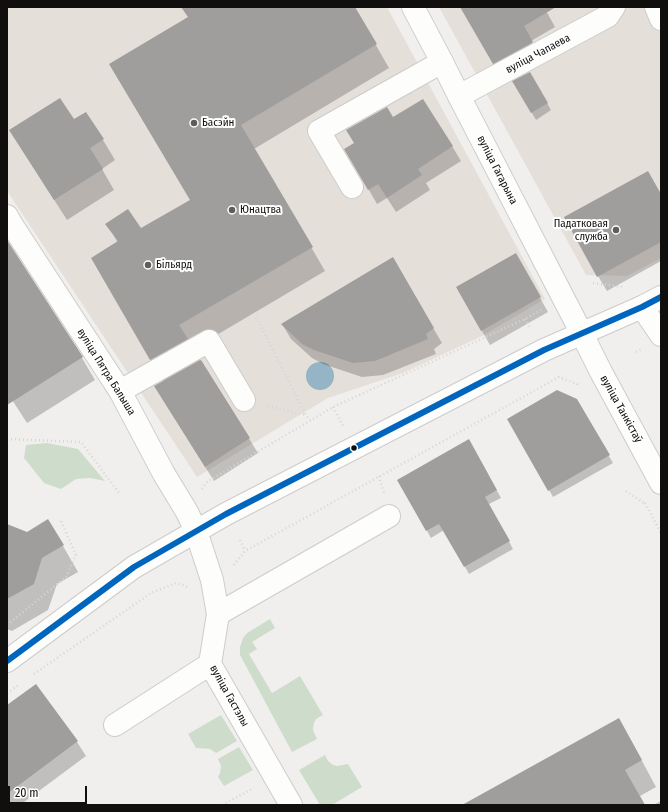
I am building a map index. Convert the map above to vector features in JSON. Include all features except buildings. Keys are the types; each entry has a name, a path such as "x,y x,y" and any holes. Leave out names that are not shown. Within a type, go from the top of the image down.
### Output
{"main road":[{"name":"вуліца Гагарына","path":"413,7 582,334"},
{"name":"вуліца Чапаева","path":"459,96 608,16 614,7"},
{"path":"656,7 661,19"},
{"path":"352,187 319,131 442,62"},
{"name":"вуліца Пятра Балыша","path":"9,223 120,391 164,474 187,512 196,532"},
{"path":"7,661 134,567 226,514 544,350 642,307 661,297"},
{"path":"642,307 661,335"},
{"name":"вуліца Танкістаў","path":"582,334 661,482"},
{"path":"120,391 209,341 244,400"},
{"path":"218,614 389,516"},
{"name":"вуліца Гастэлы","path":"196,532 212,580 218,614 210,664 291,805"},
{"path":"115,725 210,664"}],"path":[{"path":"593,283 629,287"},
{"path":"256,317 306,415 310,420"},
{"path":"525,319 532,331"},
{"path":"233,566 245,551 559,376 577,384 581,391"},
{"path":"244,400 306,415"},
{"path":"7,439 81,442 120,494"},
{"path":"626,491 646,504"},
{"path":"642,498 661,533"},
{"path":"7,625 66,577 76,555 61,521"},
{"path":"240,540 245,551"},
{"path":"33,675 151,593 176,583 194,590"},
{"path":"7,693 20,684"}],"shaded area":[{"path":"7,7 387,7 545,299 482,336 403,373 328,398 197,477 7,191"},
{"path":"439,7 661,7 661,258 627,276 586,275"}],"green space":[{"path":"47,443 78,449 105,481 90,478 76,479 61,489 44,483 24,458 26,445"},
{"path":"270,619 275,628 252,642 257,649 249,654 272,693 300,676 323,715 316,719 314,723 313,730 317,739 292,752 240,655 240,647 243,638 247,633"},
{"path":"221,715 237,741 216,753 210,749 196,748 188,734"},
{"path":"239,747 253,770 224,786 218,777 221,766 218,759"},
{"path":"325,755 328,761 333,765 337,766 348,764 362,787 332,805 320,805 299,770"}],"water":[{"path":"320,362 330,366 334,376 330,386 320,390 310,386 306,376 310,366"}],"transit line":[{"path":"7,661 134,567 226,514 544,350 642,307 661,297"}],"place":[{"name":"Басэйн","path":"194,123"},
{"name":"Юнацтва","path":"232,210"},
{"name":"Падатковая служба","path":"616,230"},
{"name":"Більярд","path":"148,265"}]}
